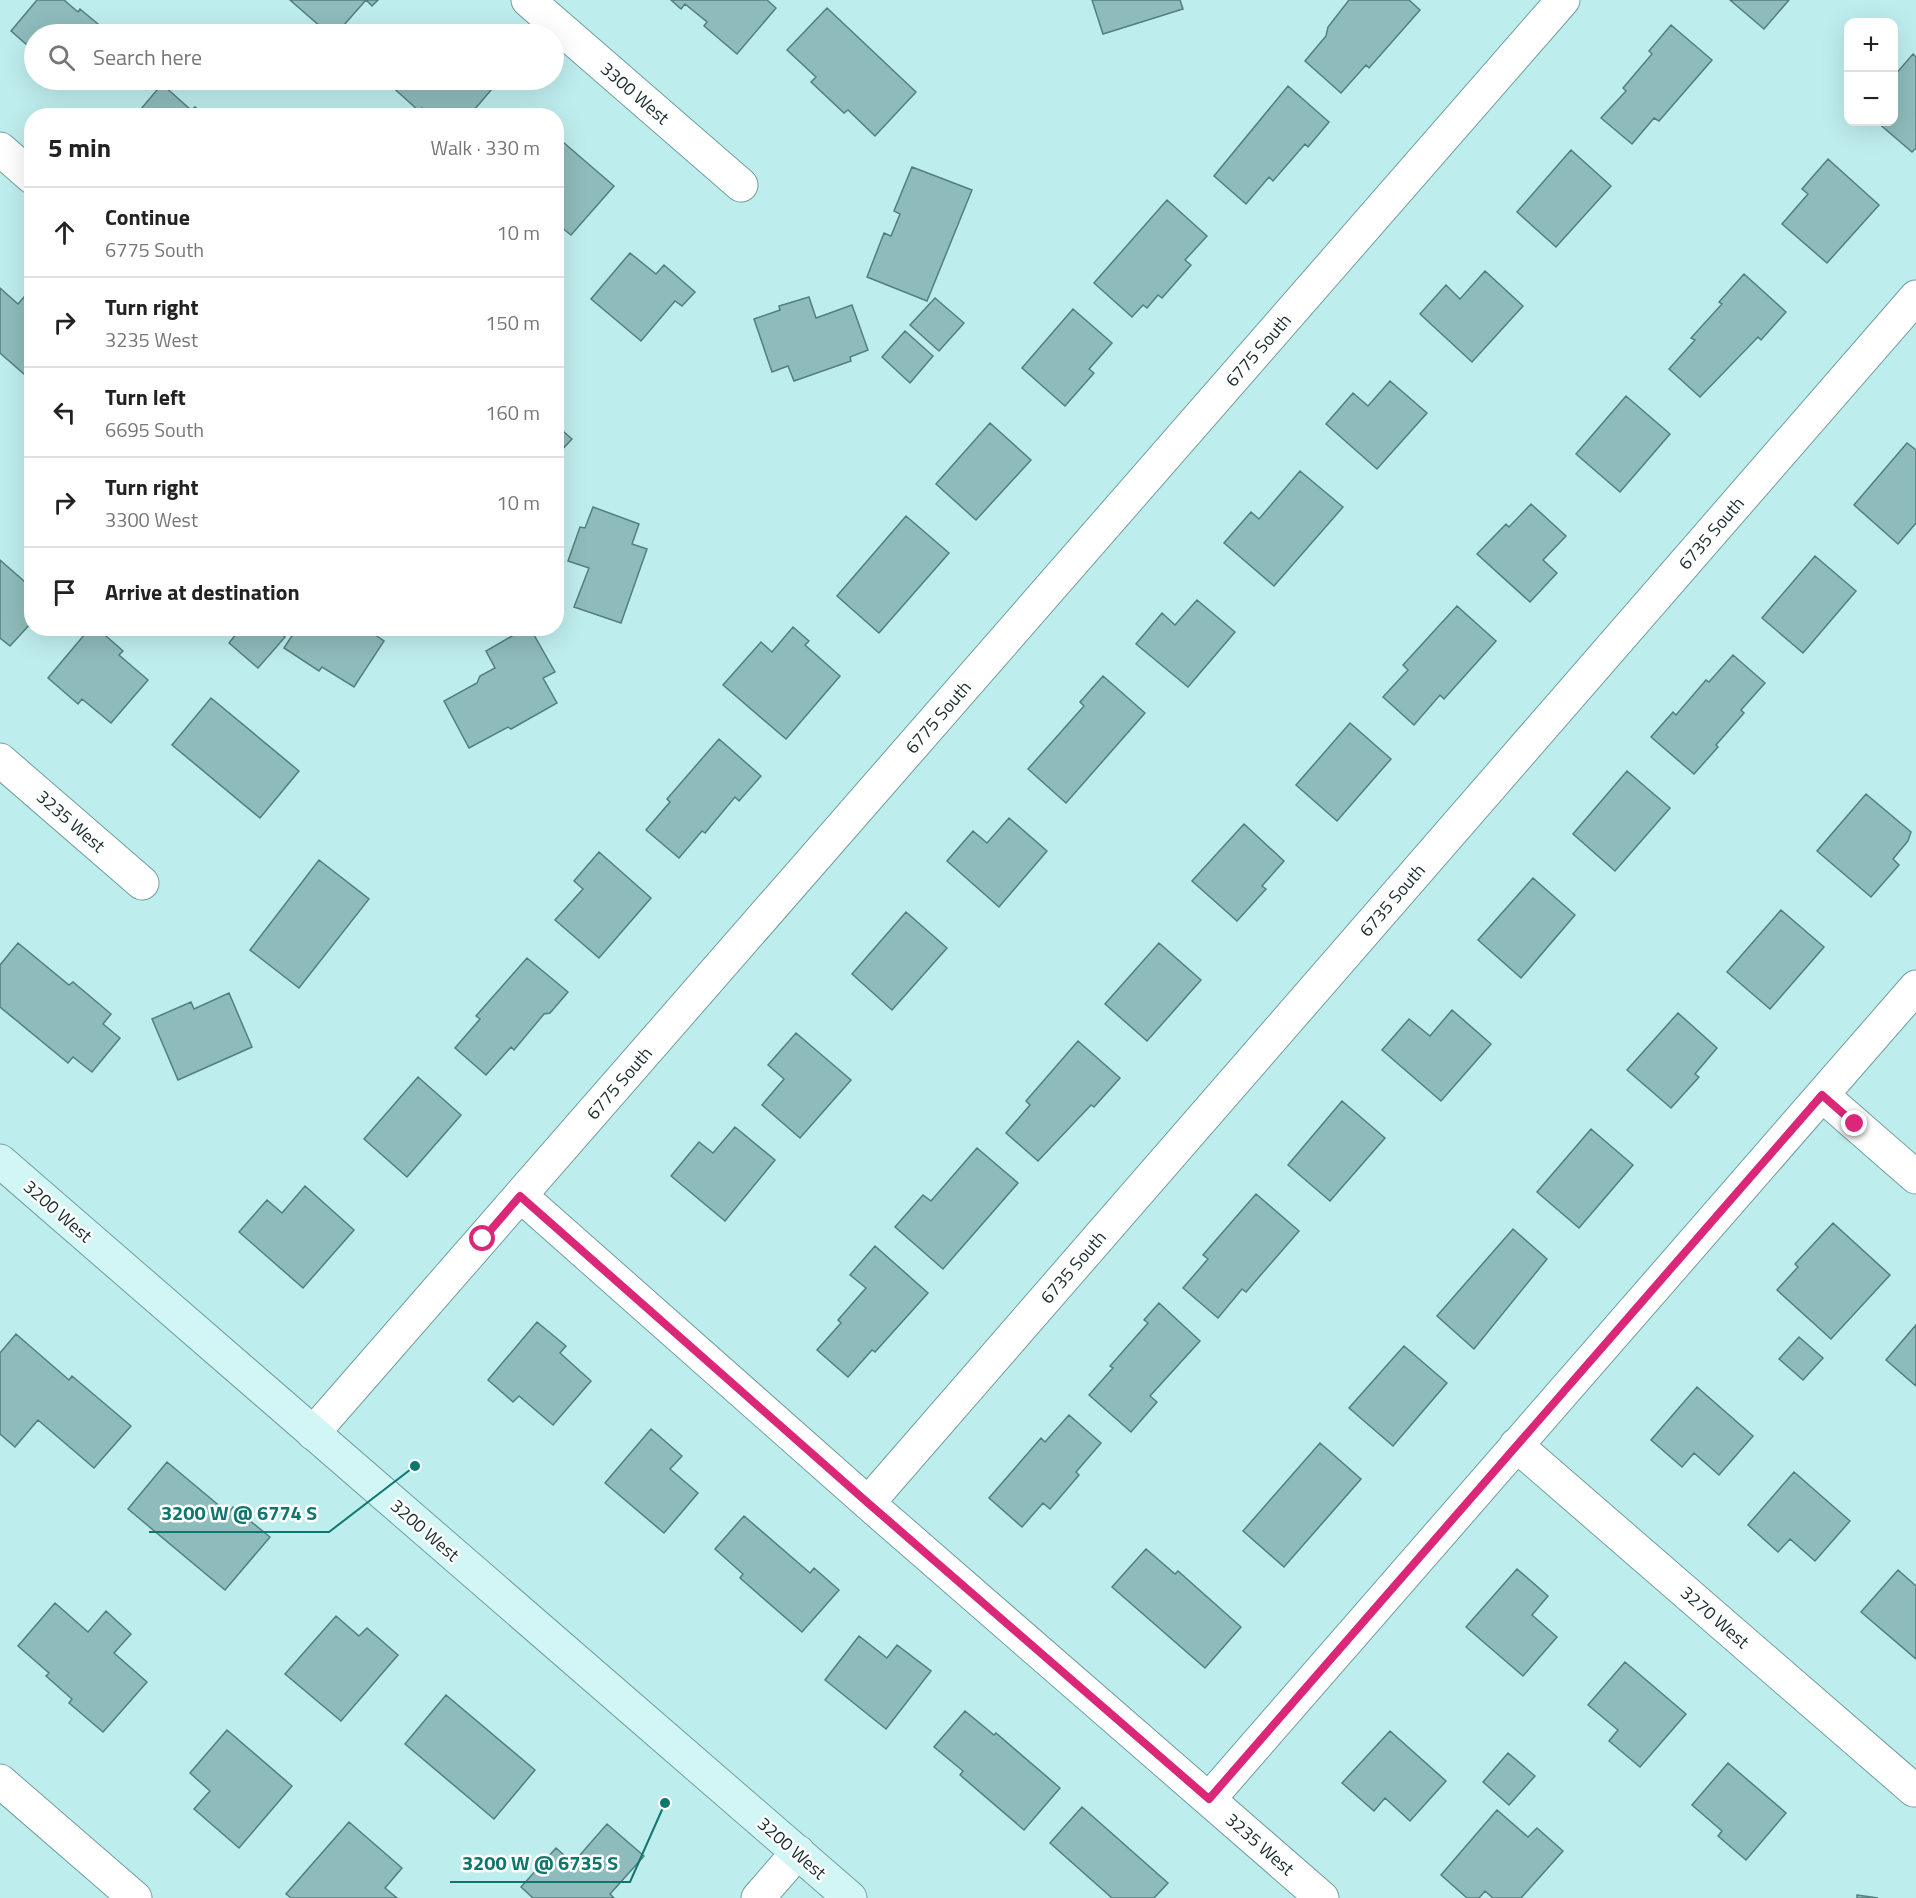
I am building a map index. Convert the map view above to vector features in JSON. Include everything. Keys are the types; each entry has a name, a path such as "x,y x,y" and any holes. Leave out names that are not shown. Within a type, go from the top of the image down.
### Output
{"street":[{"name":"3300 West","path":"528,0 556,24"},
{"name":"6775 South","path":"313,1433 1563,0"},
{"name":"3300 West","path":"564,31 741,185"},
{"path":"0,149 24,170"},
{"name":"6735 South","path":"868,1503 1916,297"},
{"name":"3235 West","path":"0,760 142,883"},
{"path":"1209,1799 1916,987"},
{"path":"1822,1095 1916,1177"},
{"name":"3200 West","path":"0,1161 850,1898"},
{"name":"3235 West","path":"520,1196 1322,1898"},
{"name":"3270 West","path":"1516,1445 1914,1790"},
{"path":"0,1781 135,1898"},
{"path":"758,1898 798,1852"}],"building":[{"path":"37,0 64,0 78,12 80,9 98,24 24,24 24,42 11,31"},
{"path":"290,0 366,0 345,24 318,24"},
{"path":"366,0 378,0 372,6"},
{"path":"671,0 767,0 776,8 737,54 704,26 707,22 685,4 681,9"},
{"path":"1092,0 1180,0 1183,9 1103,34"},
{"path":"1349,0 1409,0 1420,10 1369,68 1366,65 1341,93 1305,61 1326,36 1328,27"},
{"path":"1730,0 1789,0 1764,29"},
{"path":"827,8 916,92 875,136 848,110 844,113 811,82 816,77 787,50"},
{"path":"1671,25 1712,60 1659,121 1654,118 1632,144 1601,118 1626,91 1623,88 1652,54 1649,51"},
{"path":"1913,54 1916,57 1916,148 1912,152 1882,126 1898,126 1898,71"},
{"path":"1288,86 1329,122 1308,147 1305,144 1273,181 1269,177 1246,204 1214,176"},
{"path":"157,90 169,90 189,108 142,108"},
{"path":"396,90 491,90 476,108 416,108"},
{"path":"564,143 614,186 571,235 564,229"},
{"path":"1571,150 1611,186 1556,247 1517,212"},
{"path":"1828,159 1879,205 1827,263 1782,224 1808,194 1802,189"},
{"path":"912,167 972,190 927,301 867,277 884,233 891,236 900,214 894,211"},
{"path":"1167,200 1207,236 1185,260 1191,265 1162,298 1158,295 1147,308 1143,305 1132,317 1094,283"},
{"path":"630,253 656,274 664,265 695,292 682,306 675,301 641,341 591,299"},
{"path":"1485,271 1523,306 1472,362 1420,314 1446,285 1460,299"},
{"path":"1744,274 1786,312 1761,340 1758,337 1700,397 1669,369 1695,340 1691,338 1722,304 1719,302"},
{"path":"0,288 18,304 24,297 24,374 0,353"},
{"path":"809,297 816,318 852,305 868,350 850,357 851,361 794,381 788,366 772,372 754,319 780,310 779,306"},
{"path":"935,298 964,323 939,351 910,325"},
{"path":"1073,309 1112,343 1089,369 1094,373 1065,406 1022,368"},
{"path":"905,331 933,356 910,383 882,357"},
{"path":"1390,381 1427,413 1377,469 1326,424 1353,393 1368,406"},
{"path":"1626,396 1670,434 1620,492 1576,454"},
{"path":"990,423 1031,460 976,520 936,484"},
{"path":"564,432 572,439 564,448"},
{"path":"1907,443 1916,450 1916,523 1898,544 1854,505"},
{"path":"1300,471 1343,507 1274,586 1224,543 1251,512 1259,519"},
{"path":"1531,504 1566,536 1543,560 1557,573 1530,602 1477,554 1506,524 1509,527"},
{"path":"593,507 639,524 632,544 647,549 621,623 574,607 589,568 568,561 580,527 585,528"},
{"path":"906,516 949,553 879,633 837,596"},
{"path":"1815,556 1856,591 1803,653 1762,618"},
{"path":"0,560 24,581 24,631 10,646 0,638"},
{"path":"1197,600 1235,632 1188,687 1136,644 1162,613 1175,625"},
{"path":"1457,606 1496,641 1444,699 1440,695 1414,725 1383,697 1408,670 1403,665"},
{"path":"793,627 809,641 805,645 840,676 786,739 723,685 761,642 772,652"},
{"path":"83,636 106,636 123,651 119,655 148,680 111,723 82,699 78,704 48,678"},
{"path":"235,636 285,637 258,668 229,643"},
{"path":"292,636 377,636 384,641 354,687 322,667 319,671 284,648"},
{"path":"512,636 535,636 555,672 543,678 557,703 511,729 508,727 469,748 444,701 477,683 480,676 495,668 486,651"},
{"path":"1733,655 1765,683 1741,710 1744,713 1716,745 1718,747 1694,774 1651,737 1673,712 1676,715 1706,680 1709,682"},
{"path":"1103,676 1145,713 1066,803 1028,769 1084,706 1080,702"},
{"path":"211,698 299,771 260,818 172,745"},
{"path":"1350,723 1391,759 1337,821 1296,785"},
{"path":"719,739 761,776 739,801 735,797 705,833 702,831 679,858 646,830 670,802 667,799"},
{"path":"1627,771 1670,808 1615,871 1573,834"},
{"path":"1866,794 1911,832 1908,841 1893,859 1899,865 1871,897 1817,851"},
{"path":"1009,818 1047,851 999,907 947,861 973,831 987,843"},
{"path":"1244,824 1284,861 1262,886 1266,889 1237,921 1192,881"},
{"path":"599,852 651,898 599,958 555,920 583,889 574,881"},
{"path":"319,860 369,899 299,988 250,950"},
{"path":"1533,878 1575,915 1521,978 1478,940"},
{"path":"1781,910 1824,947 1770,1009 1727,972"},
{"path":"906,912 947,948 892,1010 852,974"},
{"path":"18,943 69,985 73,982 111,1014 103,1024 120,1038 92,1072 73,1057 68,1063 0,1007 0,965"},
{"path":"1159,943 1201,980 1147,1041 1105,1004"},
{"path":"527,958 568,992 550,1013 544,1014 514,1050 511,1047 486,1075 455,1048 480,1019 476,1016"},
{"path":"229,993 252,1047 178,1080 152,1019 191,1002 194,1009"},
{"path":"1452,1010 1491,1044 1441,1101 1382,1050 1409,1019 1430,1036"},
{"path":"1678,1013 1717,1048 1695,1074 1699,1077 1671,1108 1627,1070"},
{"path":"796,1033 851,1080 800,1138 762,1105 784,1079 768,1065"},
{"path":"1078,1041 1120,1078 1094,1107 1091,1105 1038,1161 1006,1133 1030,1105 1026,1101"},
{"path":"418,1077 461,1115 407,1177 364,1139"},
{"path":"1342,1101 1385,1138 1330,1201 1288,1165"},
{"path":"735,1127 775,1160 725,1221 671,1176 699,1142 713,1153"},
{"path":"1591,1129 1633,1165 1579,1228 1537,1192"},
{"path":"977,1148 1018,1183 943,1269 895,1227 923,1195 931,1201"},
{"path":"305,1186 354,1230 303,1288 239,1232 267,1200 282,1213"},
{"path":"1256,1194 1299,1231 1246,1292 1242,1289 1218,1318 1183,1288 1208,1259 1203,1255"},
{"path":"1833,1223 1890,1275 1831,1339 1777,1290 1798,1267 1795,1264"},
{"path":"1513,1229 1547,1259 1474,1349 1437,1316"},
{"path":"875,1246 928,1293 875,1352 872,1350 848,1377 817,1350 841,1323 838,1320 866,1288 850,1275"},
{"path":"1159,1303 1200,1341 1150,1396 1157,1402 1131,1432 1089,1395 1113,1368 1110,1366 1148,1323 1144,1320"},
{"path":"537,1322 566,1346 560,1353 591,1381 553,1425 519,1396 513,1402 488,1380"},
{"path":"1916,1325 1916,1386 1886,1360"},
{"path":"16,1334 69,1380 72,1376 131,1426 94,1468 38,1420 15,1447 0,1434 0,1353"},
{"path":"1799,1337 1823,1358 1803,1380 1779,1359"},
{"path":"1404,1346 1447,1383 1393,1446 1349,1408"},
{"path":"1697,1387 1753,1436 1719,1475 1694,1453 1682,1467 1651,1440"},
{"path":"1069,1415 1101,1443 1076,1472 1079,1475 1050,1509 1043,1503 1022,1527 989,1498 1041,1438 1045,1442"},
{"path":"651,1429 682,1456 670,1469 698,1493 664,1533 605,1483"},
{"path":"1320,1443 1361,1479 1284,1567 1243,1531"},
{"path":"167,1462 228,1513 233,1507 270,1537 225,1590 128,1509"},
{"path":"1794,1472 1850,1521 1815,1561 1790,1539 1778,1552 1748,1525"},
{"path":"744,1516 810,1573 814,1568 839,1590 802,1632 740,1578 743,1574 715,1549"},
{"path":"1146,1549 1175,1574 1178,1571 1241,1627 1205,1668 1112,1587"},
{"path":"1517,1569 1548,1596 1532,1615 1557,1637 1523,1676 1466,1627"},
{"path":"1898,1570 1916,1586 1916,1659 1861,1612"},
{"path":"55,1603 88,1632 106,1611 131,1634 114,1653 147,1682 103,1732 69,1703 72,1699 46,1676 49,1673 18,1646"},
{"path":"336,1616 359,1636 367,1628 398,1655 341,1721 285,1674"},
{"path":"859,1636 887,1658 897,1645 931,1671 886,1729 825,1680"},
{"path":"1625,1662 1686,1714 1640,1767 1609,1741 1618,1730 1588,1705"},
{"path":"446,1695 535,1770 494,1819 405,1744"},
{"path":"965,1711 994,1735 996,1733 1060,1788 1024,1830 960,1775 963,1771 934,1747"},
{"path":"227,1730 292,1786 239,1848 194,1809 210,1791 190,1773"},
{"path":"1390,1731 1446,1781 1410,1821 1385,1798 1374,1811 1342,1783"},
{"path":"1508,1753 1535,1776 1509,1805 1483,1782"},
{"path":"1728,1763 1786,1813 1746,1860 1718,1836 1722,1831 1692,1805"},
{"path":"1082,1807 1168,1883 1154,1898 1112,1898 1050,1843"},
{"path":"1497,1810 1528,1837 1537,1828 1563,1851 1521,1898 1493,1898 1485,1891 1479,1898 1467,1898 1441,1875"},
{"path":"349,1822 402,1868 385,1888 397,1898 291,1898 286,1894"},
{"path":"607,1824 644,1856 610,1894 614,1898 533,1898 521,1887 556,1848 573,1863"},
{"path":"1857,1895 1878,1898 1857,1898"}],"place":[{"name":"3200 W @ 6774 S","path":"415,1466"},
{"name":"3200 W @ 6735 S","path":"665,1803"}],"route":[{"path":"483,1239 520,1196 868,1503 1209,1799 1822,1095 1855,1124"}]}
